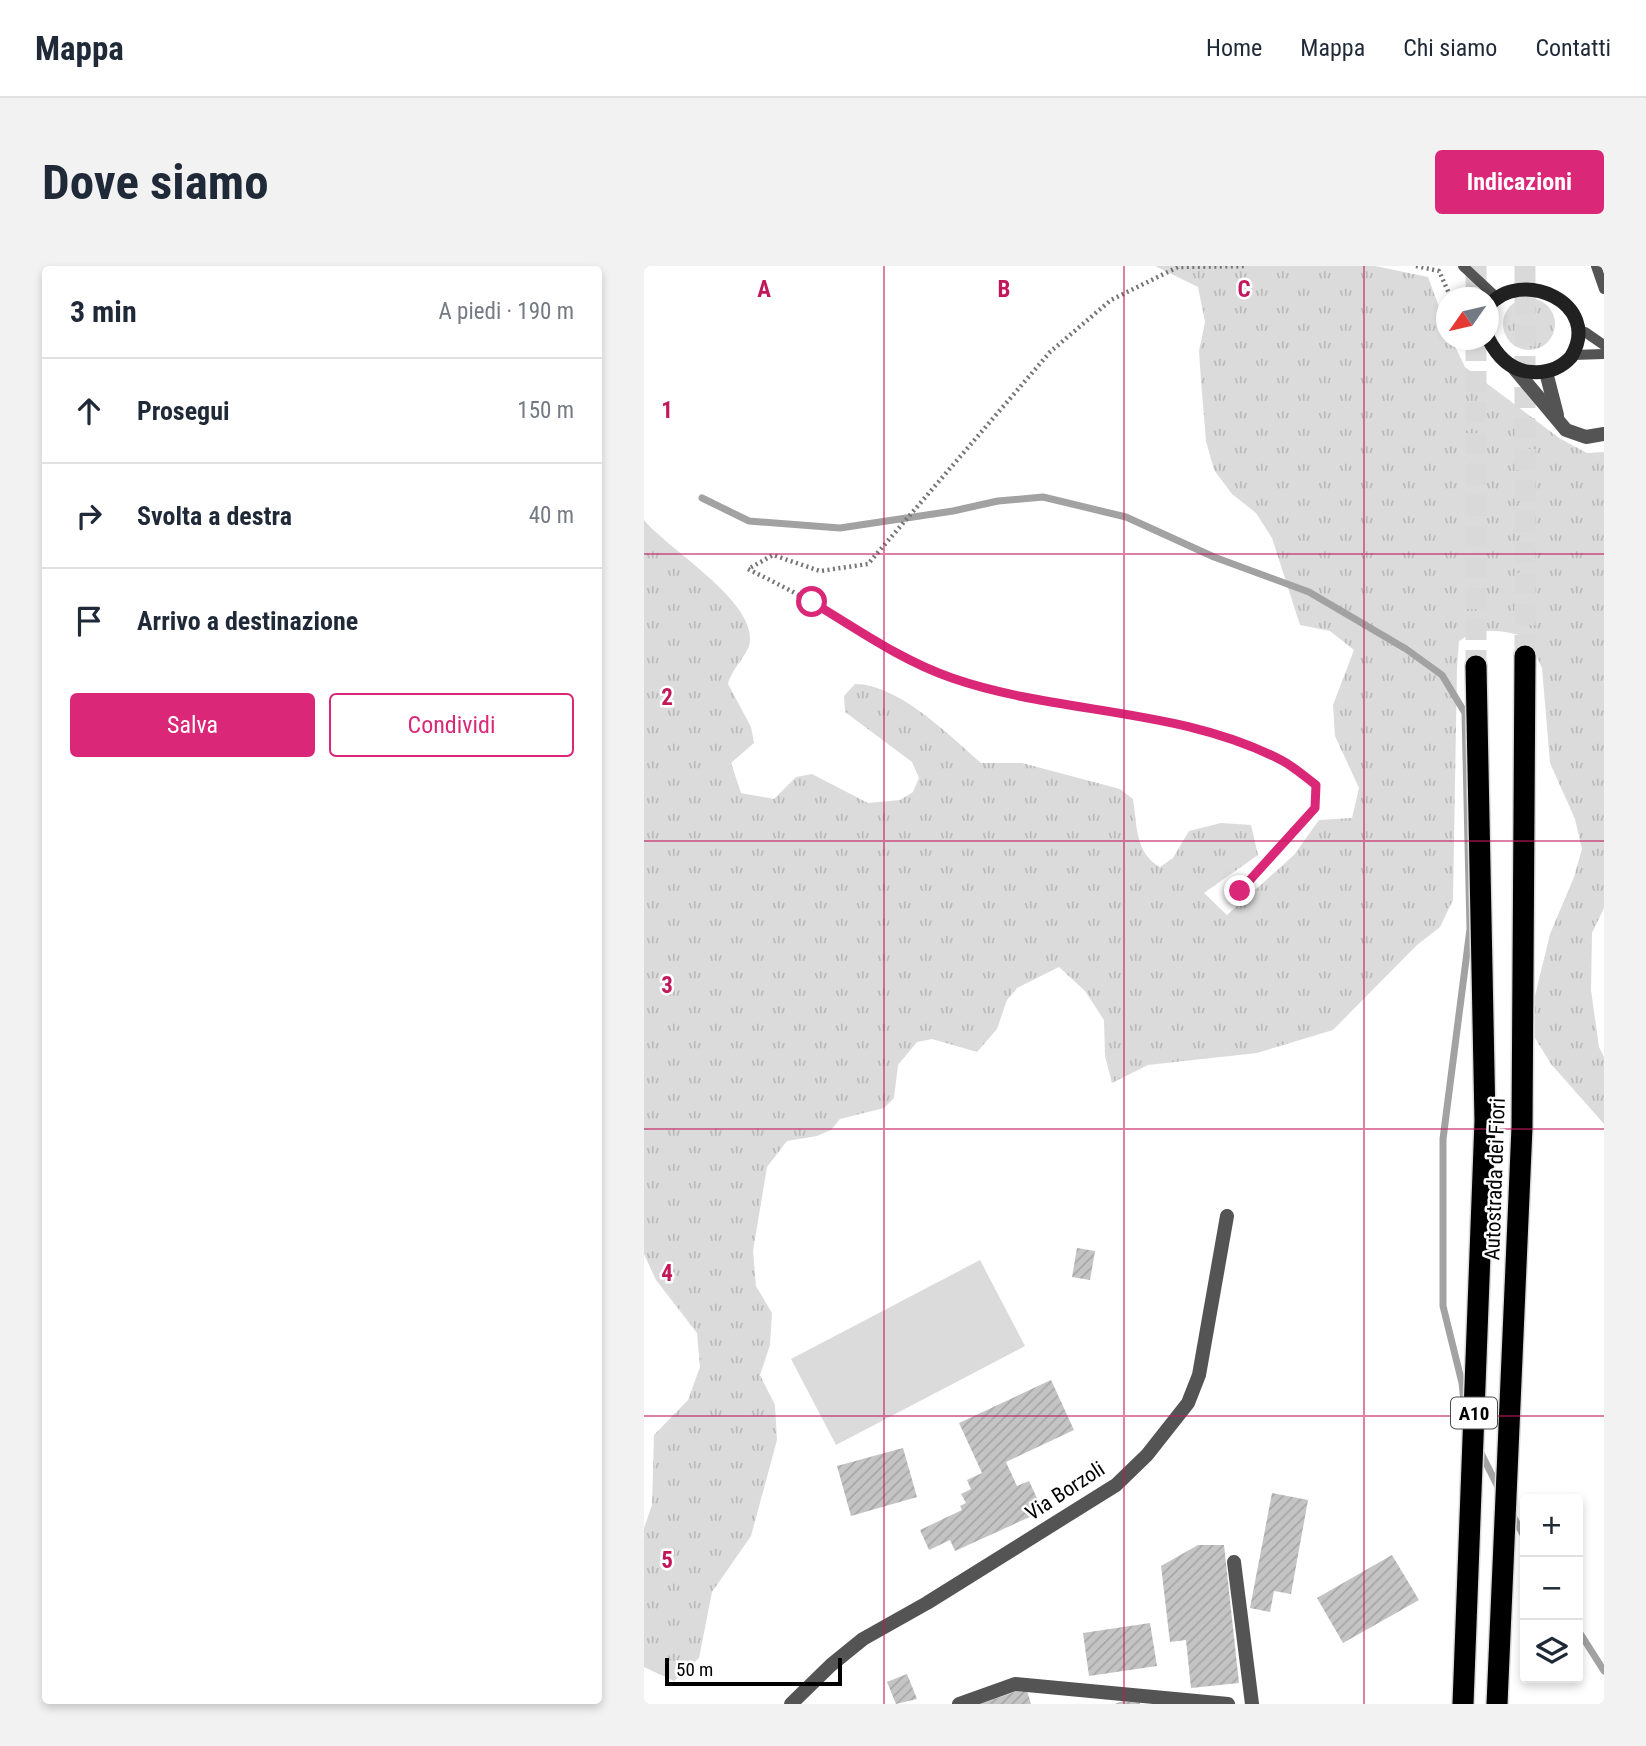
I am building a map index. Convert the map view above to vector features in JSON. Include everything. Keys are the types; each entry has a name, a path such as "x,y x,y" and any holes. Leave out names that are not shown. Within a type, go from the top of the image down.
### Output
{"highway":[{"name":"Autostrada dei Fiori","path":"1497,1704 1522,1126 1525,656"},
{"name":"Autostrada dei Fiori","path":"1464,1704 1485,1121 1476,666"}],"street":[{"path":"1499,292 1507,282 1524,274"},
{"path":"1514,368 1546,372 1573,355 1585,332 1584,314 1572,290"},
{"path":"1495,350 1573,434 1586,437 1604,434"},
{"path":"1546,372 1558,420"},
{"name":"Via Borzoli","path":"791,1704 831,1665 863,1639 927,1603 1116,1485 1147,1455 1188,1403 1199,1375 1227,1216"},
{"path":"1234,1562 1252,1704"},
{"path":"959,1704 1015,1684 1227,1704"}],"lane":[{"path":"1463,266 1480,287"},
{"path":"1596,266 1603,284"},
{"path":"1585,332 1604,345"},
{"path":"1573,355 1604,354"}],"path":[{"path":"1240,891 1315,808 1316,785 1282,761 1224,736 1125,714 1045,701 951,678 895,652 812,602 748,569 773,555 820,571 867,564 1049,352 1111,300 1178,267 1247,266"},
{"path":"1416,266 1439,271 1446,287"}],"green space":[{"path":"1155,266 1375,266 1428,277 1436,299 1436,350 1457,350 1465,367 1559,438 1587,453 1604,452 1604,908 1592,933 1591,990 1599,1047 1604,1057 1604,1124 1551,1064 1535,1038 1535,996 1550,934 1574,877 1582,849 1575,819 1550,763 1542,668 1527,637 1501,631 1476,633 1459,641 1453,900 1440,927 1417,945 1333,1030 1257,1053 1148,1065 1112,1083 1105,1056 1104,1020 1085,991 1059,967 1017,988 1007,1000 997,1029 977,1052 932,1039 917,1042 898,1065 894,1098 884,1108 840,1119 831,1130 817,1136 787,1141 767,1167 753,1251 756,1286 772,1313 770,1345 760,1375 775,1405 777,1440 751,1536 712,1592 699,1658 674,1681 644,1667 644,1528 652,1505 654,1435 688,1400 700,1367 697,1333 656,1280 644,1254 644,520 725,593 748,625 749,646 728,684 751,727 754,743 731,763 741,793 774,799 796,777 812,774 868,803 900,800 913,792 919,778 912,762 845,712 844,696 855,684 871,686 888,692 922,713 981,763 1022,763 1120,789 1133,799 1142,846 1152,861 1160,867 1173,858 1189,831 1221,823 1251,825 1258,855 1204,893 1227,915 1294,855 1319,820 1352,818 1359,788 1335,736 1333,705 1354,650 1330,631 1300,625 1272,538 1256,513 1232,494 1214,470 1206,441 1199,351 1205,322 1198,287"},
{"path":"1529,298 1548,305 1555,324 1548,343 1529,350 1510,343 1503,324 1510,305"},
{"path":"980,1260 1025,1346 836,1445 791,1359"}],"building":[{"path":"1077,1248 1095,1251 1090,1280 1072,1277"},
{"path":"1051,1380 1074,1430 1006,1462 1017,1486 1029,1481 1043,1511 955,1551 950,1540 929,1550 920,1530 962,1510 960,1506 966,1503 961,1494 971,1489 967,1480 982,1473 959,1423"},
{"path":"903,1448 917,1497 851,1516 837,1466"},
{"path":"1272,1493 1308,1500 1291,1594 1274,1591 1270,1612 1250,1608"},
{"path":"1198,1545 1224,1545 1239,1683 1191,1688 1186,1640 1170,1642 1161,1566"},
{"path":"1392,1555 1419,1600 1343,1643 1317,1598"},
{"path":"1150,1623 1157,1666 1089,1676 1083,1633"},
{"path":"907,1674 917,1699 896,1704 887,1682"},
{"path":"1026,1688 1031,1704 980,1704"},
{"path":"1123,1701 1140,1702 1140,1704 1115,1704"}],"waterway":[{"path":"702,498 749,521 840,528 953,511 998,501 1043,497 1126,517 1214,557 1309,592 1406,649 1442,675 1465,713 1470,929 1443,1139 1443,1306 1462,1383 1465,1411"},
{"path":"1480,1451 1500,1491"},
{"path":"1512,1514 1520,1529"},
{"path":"1583,1638 1604,1671"}],"tunnel":[{"path":"1476,266 1476,287"},
{"path":"1525,266 1525,656"},
{"path":"1476,350 1476,666"}],"route":[{"path":"812,602 895,652 951,678 1045,701 1125,714 1224,736 1282,761 1316,785 1315,808 1240,891"}]}
